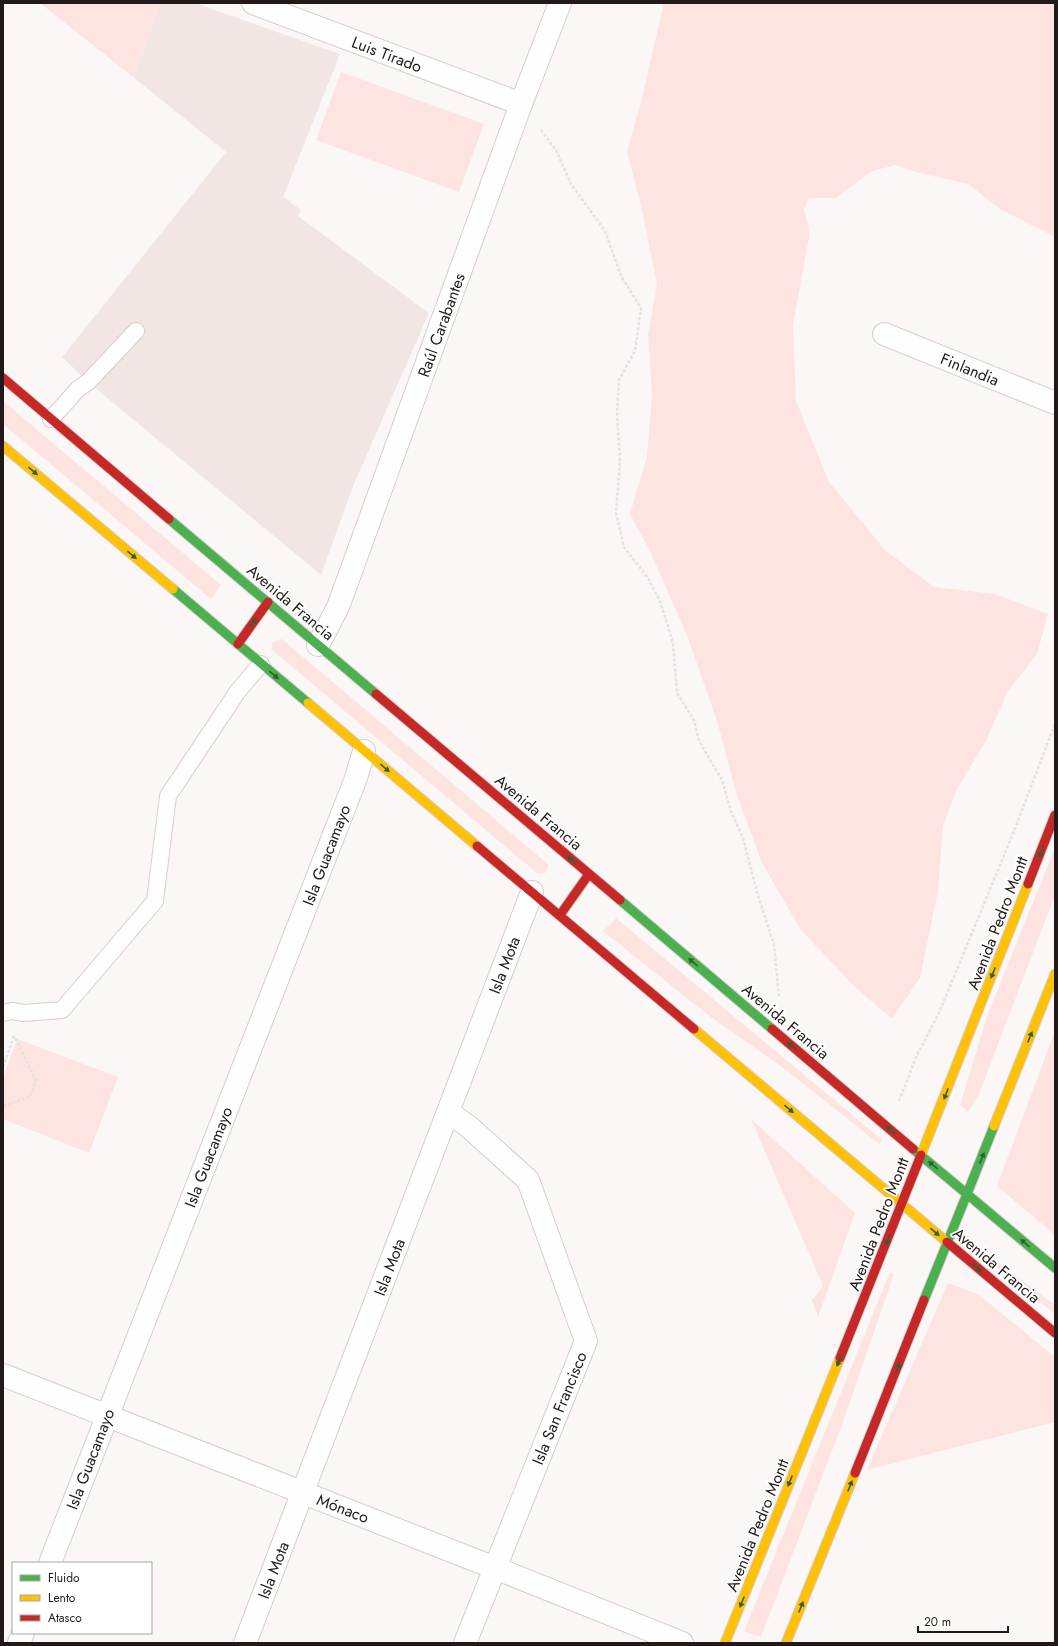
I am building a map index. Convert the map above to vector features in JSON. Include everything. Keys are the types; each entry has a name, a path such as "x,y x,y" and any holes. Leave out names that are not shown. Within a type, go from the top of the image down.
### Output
{"main road":[{"name":"Avenida Francia","path":"3,378 1055,1268"},
{"name":"Avenida Francia","path":"3,446 1055,1333"},
{"path":"238,644 268,602"},
{"name":"Avenida Pedro Montt","path":"725,1643 902,1204 1055,815"},
{"path":"560,916 589,874"},
{"path":"786,1643 1055,974"}],"street":[{"name":"Luis Tirado","path":"253,3 521,104"},
{"name":"Raúl Carabantes","path":"318,645 338,607 521,104 560,3"},
{"name":"Finlandia","path":"884,334 1055,403"},
{"name":"Isla Guacamayo","path":"50,1562 353,786 364,751"},
{"name":"Isla Mota","path":"245,1643 532,892"},
{"name":"Isla San Francisco","path":"448,1112 468,1126 528,1180 586,1341 465,1643"},
{"name":"Mónaco","path":"3,1375 682,1643"}],"lane":[{"path":"51,419 78,389 88,382 136,331"},
{"path":"3,1013 12,1011 24,1013 62,1010 155,901 168,796 238,691 261,664"}],"path":[{"path":"521,104 556,150 571,184 605,231 621,276 641,308 635,351 619,380 617,413 620,461 616,513 624,547 648,578 660,601 672,643 677,693 694,720 699,741 722,780 742,838 774,945 779,998"},
{"path":"899,1101 917,1055 945,998 1012,836 1055,724"},
{"path":"3,1067 14,1036 36,1080 30,1097 3,1106"}],"shaded area":[{"path":"40,3 160,3 133,77"},
{"path":"160,3 195,3 340,54 283,197 301,210 298,216 429,313 354,484 321,575 88,382 62,357 226,152 133,77"},
{"path":"664,3 1055,3 1055,237 1000,209 968,184 915,172 896,165 872,171 836,198 809,198 804,209 810,232 793,325 796,401 829,482 885,550 934,587 995,594 1048,614 1037,654 1008,691 986,741 957,789 943,826 938,891 920,978 892,1019 854,986 801,930 762,863 736,792 717,721 688,638 649,549 630,514 647,457 652,394 648,335 657,284 641,205 627,152 642,98"},
{"path":"341,72 484,124 459,192 316,140"},
{"path":"3,401 221,585 211,599 3,424"},
{"path":"282,639 549,865 545,873 538,874 271,649 273,642"},
{"path":"1055,848 1055,895 979,1094 968,1112 960,1105 987,1016"},
{"path":"616,918 882,1140 879,1144 786,1070 708,1015 603,931"},
{"path":"1055,1031 1055,1235 997,1186"},
{"path":"17,1039 118,1077 89,1153 3,1119 3,1078"},
{"path":"751,1119 855,1213 818,1317 812,1300 823,1286"},
{"path":"988,1255 1055,1305 1055,1314 985,1258"},
{"path":"890,1272 894,1274 843,1422 761,1637 744,1631"},
{"path":"948,1283 978,1294 1055,1357 1055,1422 867,1470"}],"traffic: fast":[{"path":"169,519 376,694"},
{"path":"173,589 308,703"},
{"path":"620,900 772,1029"},
{"path":"994,1126 967,1194 1055,1268"},
{"path":"913,1149 967,1194 924,1300"}],"traffic: slow":[{"path":"3,446 173,589"},
{"path":"308,703 477,846"},
{"path":"921,1155 1028,884"},
{"path":"994,1126 1055,974"},
{"path":"694,1029 947,1242"},
{"path":"725,1643 840,1358"},
{"path":"786,1643 855,1473"}],"traffic: jam":[{"path":"3,378 169,519"},
{"path":"238,644 268,602"},
{"path":"376,694 620,900"},
{"path":"1028,884 1055,815"},
{"path":"477,846 694,1029"},
{"path":"560,915 589,874"},
{"path":"772,1029 913,1149"},
{"path":"840,1358 921,1155"},
{"path":"947,1242 1055,1333"},
{"path":"855,1473 924,1300"}]}
